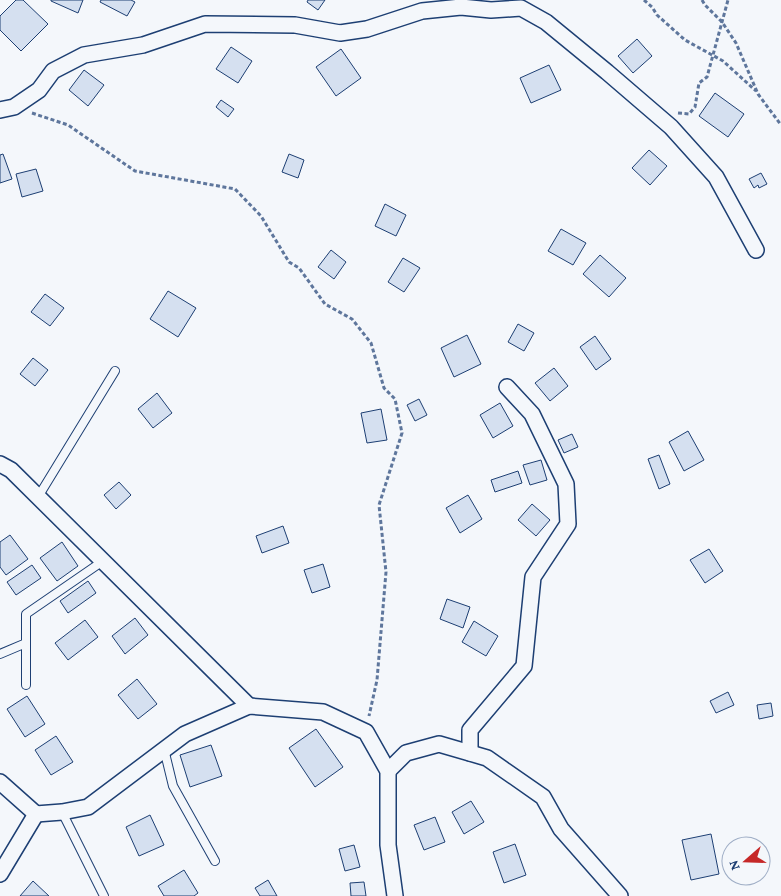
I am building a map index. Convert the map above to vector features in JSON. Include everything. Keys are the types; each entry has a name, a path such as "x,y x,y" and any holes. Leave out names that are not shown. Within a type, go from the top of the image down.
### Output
{"street":[{"path":"7,108 39,90 53,71 84,56 143,45 205,24 295,25 340,33 367,29 422,10 461,7 491,10 521,8 546,22 671,127 716,177 756,250"},
{"path":"470,753 470,730 524,666 533,577 568,524 566,484 532,414 507,387"},
{"path":"0,464 11,470 38,496 249,706"},
{"path":"0,782 36,814 88,807 185,734 249,706 323,712 366,732 388,771 388,845 394,896"},
{"path":"388,771 406,753 439,744 486,758 543,797 562,829 620,896"},
{"path":"0,874 36,814"}],"lane":[{"path":"38,496 115,371"},
{"path":"26,685 26,614 103,561"},
{"path":"0,654 26,643"},
{"path":"164,750 173,786 215,861"},
{"path":"62,812 104,896"}],"path":[{"path":"644,0 657,15 685,40 723,62 758,94 781,125"},
{"path":"702,0 722,22 736,43 758,94"},
{"path":"651,110 689,114 695,107 699,83 707,77 728,0"},
{"path":"7,108 68,125 135,171 235,189 262,216 289,262 299,268 325,304 352,319 371,343 384,388 395,399 402,434 380,505 386,572 377,680 366,732"}],"building":[{"path":"16,0 23,0 48,24 21,51 0,30 0,16"},
{"path":"51,0 83,0 78,13"},
{"path":"101,0 131,0 135,2 127,16 100,2"},
{"path":"308,0 325,0 318,10 307,2"},
{"path":"637,39 652,56 633,73 618,56"},
{"path":"231,47 252,61 238,83 216,69"},
{"path":"341,49 361,78 336,96 316,67"},
{"path":"549,65 561,90 531,103 520,78"},
{"path":"84,70 104,85 88,106 69,90"},
{"path":"715,93 744,114 728,137 699,116"},
{"path":"221,100 234,109 228,117 216,107"},
{"path":"649,150 667,166 650,185 632,168"},
{"path":"3,154 12,179 0,183 0,155"},
{"path":"289,154 304,160 298,178 282,172"},
{"path":"36,169 43,191 22,197 16,174"},
{"path":"761,173 767,184 759,188 758,185 754,188 749,179"},
{"path":"385,204 406,215 396,236 375,226"},
{"path":"561,229 586,243 573,265 548,251"},
{"path":"331,250 346,262 334,279 318,267"},
{"path":"600,255 626,278 609,297 583,274"},
{"path":"403,258 420,268 404,292 388,282"},
{"path":"168,291 196,308 178,337 150,319"},
{"path":"45,294 64,308 50,326 31,312"},
{"path":"518,324 534,333 524,351 508,342"},
{"path":"467,335 481,364 454,377 441,348"},
{"path":"595,336 611,359 596,370 580,347"},
{"path":"33,358 48,370 35,386 20,374"},
{"path":"554,368 568,386 550,401 535,383"},
{"path":"157,393 172,413 153,428 138,409"},
{"path":"419,399 427,415 415,421 407,405"},
{"path":"500,403 513,426 493,438 480,415"},
{"path":"381,409 387,440 367,443 361,413"},
{"path":"688,431 704,460 684,471 669,442"},
{"path":"572,434 578,447 564,453 558,440"},
{"path":"659,455 670,484 659,489 648,459"},
{"path":"541,460 547,480 530,485 523,465"},
{"path":"518,471 522,483 495,492 491,480"},
{"path":"119,482 131,495 116,509 104,495"},
{"path":"468,495 482,519 460,533 446,508"},
{"path":"532,504 550,520 536,536 518,520"},
{"path":"283,526 289,543 262,553 256,536"},
{"path":"10,535 28,559 6,575 0,567 0,542"},
{"path":"62,542 78,566 57,581 40,558"},
{"path":"709,549 723,571 705,583 690,560"},
{"path":"323,564 330,587 312,593 304,570"},
{"path":"32,565 41,578 16,595 7,582"},
{"path":"88,581 96,593 68,613 60,601"},
{"path":"447,599 470,607 463,628 440,619"},
{"path":"135,618 148,635 125,654 112,636"},
{"path":"85,620 98,637 68,660 55,643"},
{"path":"474,621 498,636 486,656 462,642"},
{"path":"137,679 157,704 138,719 118,695"},
{"path":"728,692 734,705 716,713 710,701"},
{"path":"27,696 45,724 25,737 7,709"},
{"path":"771,703 773,716 759,719 757,705"},
{"path":"316,729 343,767 315,787 289,748"},
{"path":"56,736 73,762 51,775 35,750"},
{"path":"211,745 222,776 190,787 180,755"},
{"path":"471,801 484,822 464,834 452,812"},
{"path":"150,815 164,845 139,856 126,827"},
{"path":"435,817 445,842 424,850 414,825"},
{"path":"711,834 719,874 691,880 682,840"},
{"path":"515,844 526,875 504,883 493,852"},
{"path":"354,845 360,867 345,871 339,849"},
{"path":"184,870 198,893 194,896 164,896 158,886"},
{"path":"268,880 277,896 260,896 255,888"},
{"path":"33,881 49,896 20,896"},
{"path":"364,882 366,896 351,896 350,883"}]}
